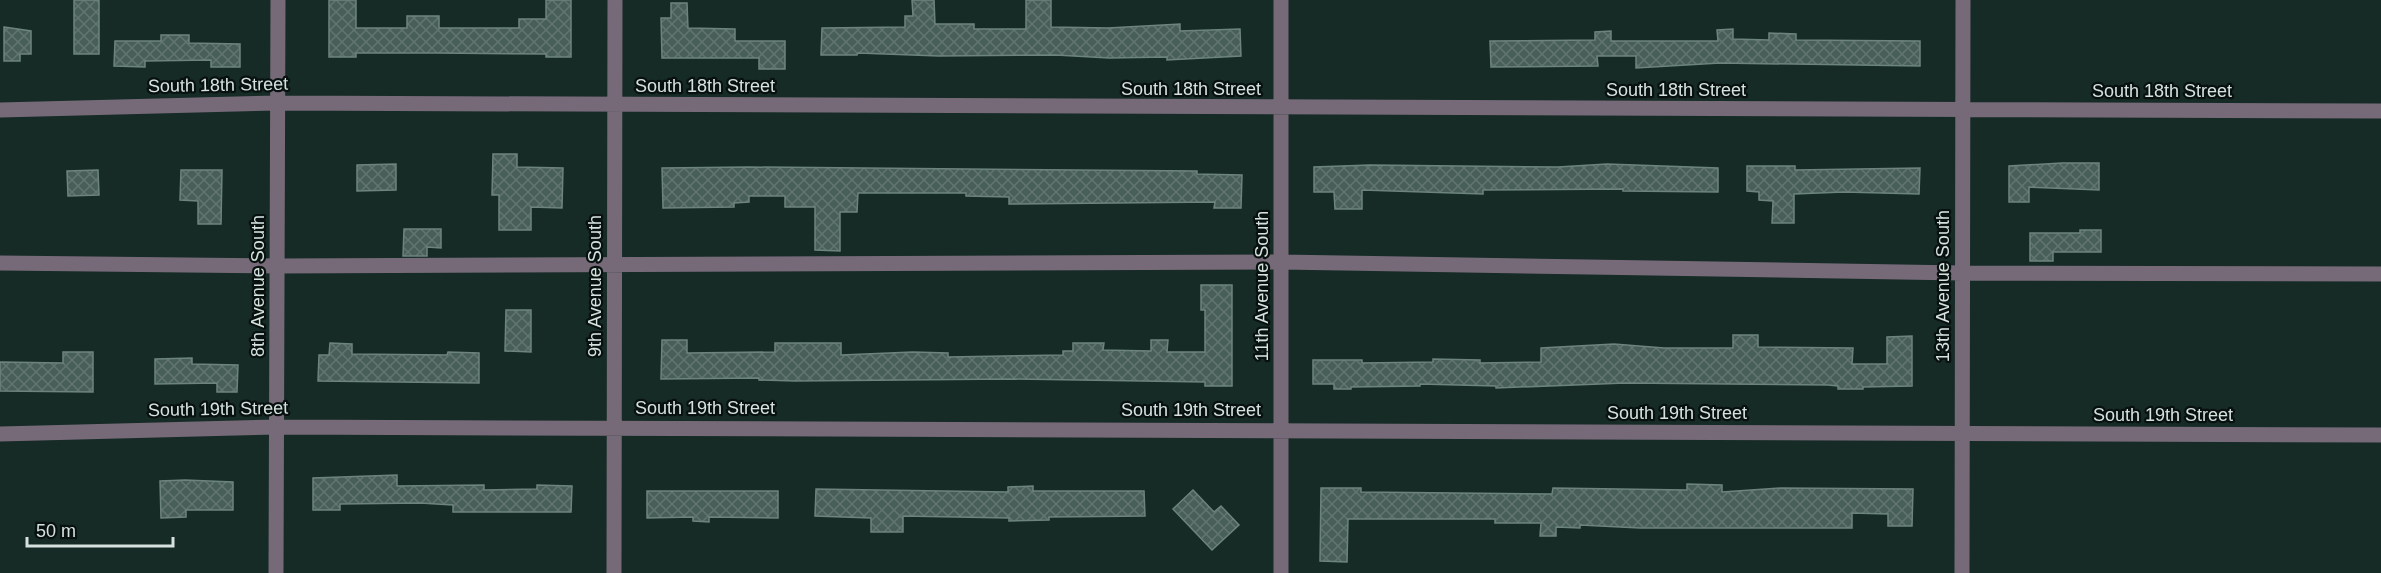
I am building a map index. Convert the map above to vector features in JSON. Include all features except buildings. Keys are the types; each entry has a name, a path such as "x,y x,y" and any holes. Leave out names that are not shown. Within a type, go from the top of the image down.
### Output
{"street":[{"name":"8th Avenue South","path":"276,573 278,0"},
{"name":"9th Avenue South","path":"614,573 615,0"},
{"name":"11th Avenue South","path":"1281,0 1281,573"},
{"name":"13th Avenue South","path":"1962,573 1963,0"},
{"name":"South 18th Street","path":"0,110 278,103 1281,109 2381,111"},
{"path":"0,263 277,266 1281,262 1962,273 2381,274"},
{"name":"South 19th Street","path":"0,434 277,427 614,427 2381,435"}]}
